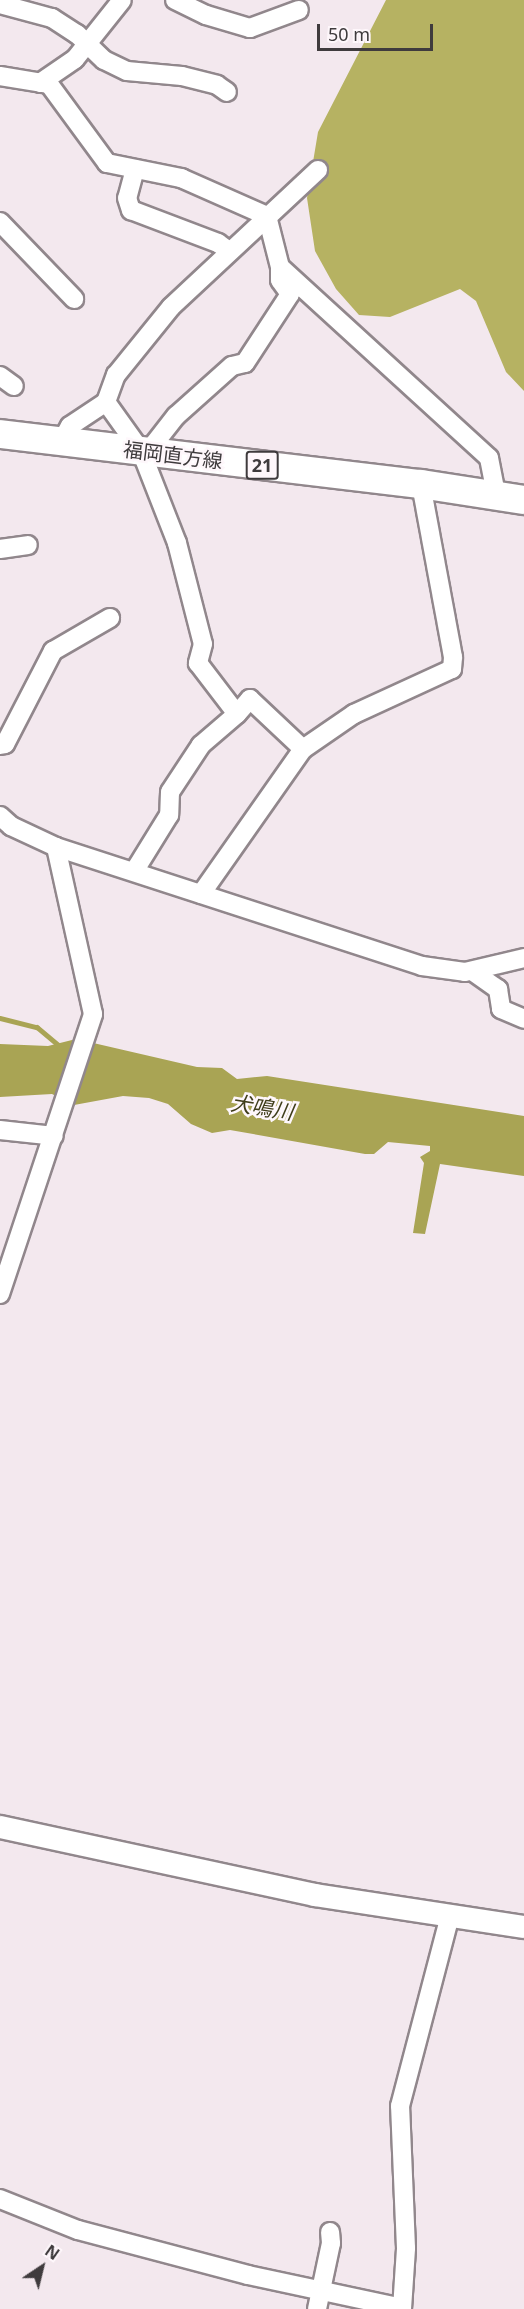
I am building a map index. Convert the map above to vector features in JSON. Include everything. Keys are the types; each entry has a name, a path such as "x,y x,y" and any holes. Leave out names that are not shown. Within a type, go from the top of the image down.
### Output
{"main road":[{"name":"福岡直方線","path":"0,434 421,484 524,500"}],"street":[{"path":"40,83 75,59 122,0"},
{"path":"175,0 206,15 250,28 299,10"},
{"path":"0,4 52,18 86,43 104,60 127,71 182,76 217,85 227,92"},
{"path":"0,76 49,84 107,163 181,178 267,216"},
{"path":"135,169 127,198 131,210 218,243 229,251"},
{"path":"61,442 70,426 106,402 116,375 171,307 318,170"},
{"path":"147,452 176,416 232,366 245,363 290,294 280,280 280,267 267,216"},
{"path":"0,222 74,299"},
{"path":"280,267 489,458 496,494"},
{"path":"106,402 147,452 177,543 203,644 198,663 237,714"},
{"path":"201,894 303,749 354,714 452,669 453,657 421,484"},
{"path":"0,549 28,545"},
{"path":"0,745 5,744 53,651 110,618"},
{"path":"135,870 169,815 170,792 201,745 237,714 250,699 303,749"},
{"path":"0,816 11,826 56,847 135,870 201,894 422,966 472,970 524,958"},
{"path":"0,1294 93,1014 56,847"},
{"path":"472,970 498,989 501,1009 524,1019"},
{"path":"0,1130 54,1136"},
{"path":"0,1827 218,1876 524,1927"},
{"path":"0,2199 78,2230 402,2309 406,2248 400,2106 450,1916"},
{"path":"317,2309 319,2290 331,2243 330,2232"}],"shaded area":[{"path":"386,0 524,0 524,391 506,372 476,301 460,289 390,317 359,315 336,289 315,251 307,198 318,132"}],"water":[{"name":"犬鳴川","path":"76,1039 197,1067 222,1068 237,1079 267,1076 524,1116 524,1176 440,1164 425,1234 413,1233 424,1163 420,1157 430,1151 430,1146 388,1142 374,1154 365,1154 230,1130 212,1133 191,1124 168,1104 149,1098 123,1096 74,1105 52,1094 0,1097 0,1044 48,1046"}],"waterway":[{"path":"0,1018 37,1027 61,1047"}]}
